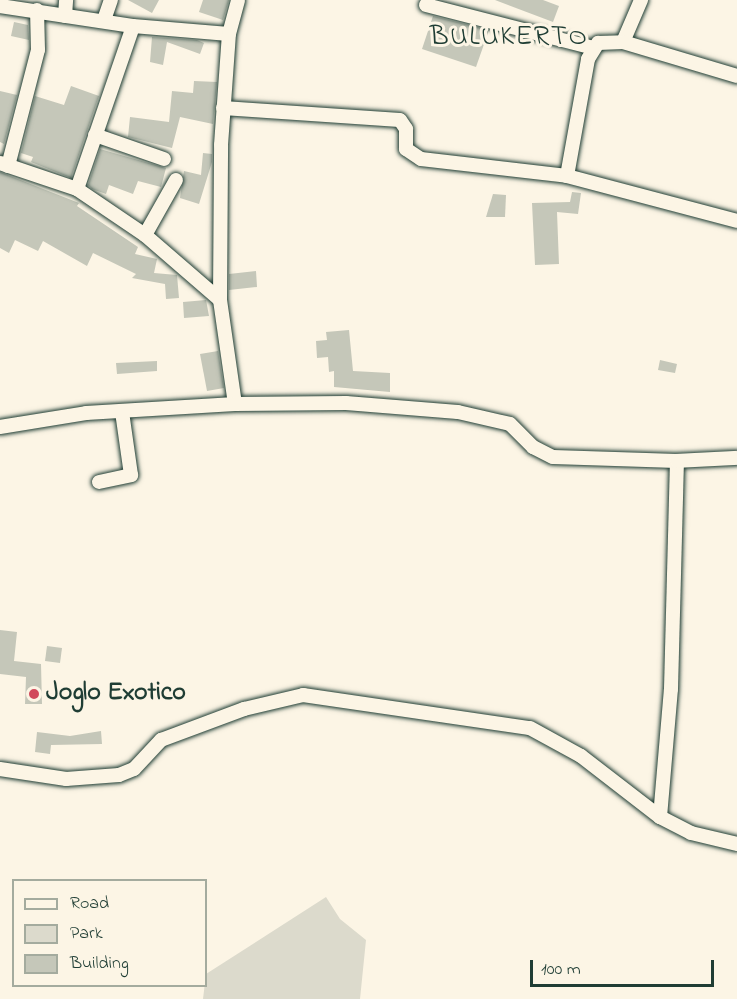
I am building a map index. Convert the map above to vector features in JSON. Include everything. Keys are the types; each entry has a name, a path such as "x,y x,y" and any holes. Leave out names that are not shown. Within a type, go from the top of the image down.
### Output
{"street":[{"path":"65,16 66,0"},
{"path":"104,20 111,0"},
{"path":"235,404 220,300 218,216 229,34 238,0"},
{"path":"623,42 641,0"},
{"path":"426,5 593,48"},
{"path":"0,6 134,26 229,34"},
{"path":"37,10 38,50 4,164 77,189 145,235 220,300"},
{"path":"77,189 134,26"},
{"path":"567,176 593,48 603,41 623,42 737,76"},
{"path":"223,108 400,120 405,126 406,148 421,159 567,176 737,221"},
{"path":"95,135 164,159"},
{"path":"145,235 176,180"},
{"path":"0,427 122,412 235,404 346,403 458,412 510,424 533,447 553,456 677,461 737,458"},
{"path":"99,482 131,475 122,412"},
{"path":"660,817 671,689 677,461"},
{"path":"0,769 66,779 119,775 134,769 161,740 244,710 303,695 530,728 581,756 660,817 691,833 737,844"}],"green space":[{"path":"326,897 340,919 366,940 360,999 203,999 204,987 207,987 207,973"}],"building":[{"path":"128,0 159,0 152,13"},
{"path":"203,0 229,0 223,20 199,12"},
{"path":"495,0 543,0 559,6 553,22"},
{"path":"433,16 489,30 476,67 422,49"},
{"path":"14,22 28,25 29,40 11,36"},
{"path":"152,37 197,40 204,43 200,54 167,42 163,65 150,62"},
{"path":"194,81 217,82 213,124 180,117 172,148 128,137 130,117 169,122 172,91 193,93"},
{"path":"71,86 99,96 71,178 31,162 33,157 21,153 35,96 64,105"},
{"path":"0,91 17,95 4,144 0,142"},
{"path":"100,149 166,168 161,187 138,181 133,194 109,185 106,194 92,189 88,185"},
{"path":"203,153 212,154 212,162 199,204 180,198 184,171 201,175"},
{"path":"0,172 79,203 77,206 138,247 135,254 157,259 154,273 177,275 179,298 166,299 165,284 132,278 136,274 93,253 87,266 43,241 38,251 15,240 9,253 0,248"},
{"path":"572,192 581,193 578,214 557,212 559,264 535,265 532,203 570,202"},
{"path":"493,194 506,195 505,217 486,217"},
{"path":"256,271 257,287 229,290 229,274"},
{"path":"206,300 209,316 184,318 183,302"},
{"path":"349,330 353,371 390,373 390,392 334,387 334,371 329,372 328,357 317,358 316,341 327,340 326,332"},
{"path":"218,351 224,388 207,391 200,354"},
{"path":"660,360 677,364 675,373 658,370"},
{"path":"157,361 157,371 117,374 116,363"},
{"path":"0,630 17,632 14,661 41,664 42,704 25,704 26,677 0,674"},
{"path":"47,646 62,648 60,663 45,661"},
{"path":"101,731 102,744 51,745 50,754 35,752 37,732 70,736"}],"place":[{"name":"Joglo Exotico","path":"34,694"}],"district":[{"name":"BULUKERTO","path":"509,38"}]}
